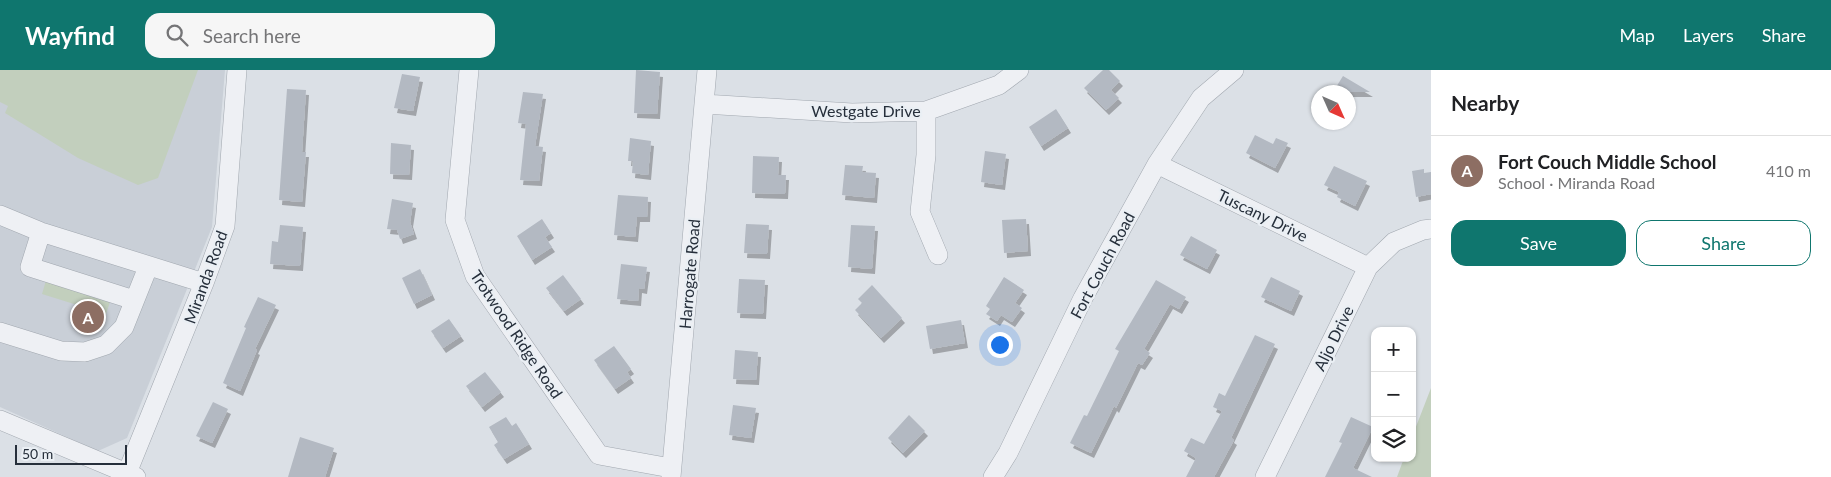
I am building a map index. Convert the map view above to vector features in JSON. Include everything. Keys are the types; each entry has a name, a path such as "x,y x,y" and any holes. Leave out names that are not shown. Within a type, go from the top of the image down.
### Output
{"street":[{"name":"Miranda Road","path":"132,475 225,226 237,70"},
{"name":"Trotwood Ridge Road","path":"468,70 455,220 475,276 599,455 671,472"},
{"name":"Harrogate Road","path":"671,472 707,70"},
{"name":"Westgate Drive","path":"704,104 852,113 926,110 998,85 1019,70"},
{"name":"Fort Couch Road","path":"993,477 1008,453 1083,298 1158,164 1201,98 1234,70"},
{"path":"926,110 926,154 920,212 938,255"},
{"name":"Tuscany Drive","path":"1158,164 1368,267"},
{"path":"0,215 41,232 204,283"},
{"name":"Aljo Drive","path":"1265,477 1368,267 1394,242 1423,230 1431,229"},
{"path":"41,232 30,267 134,300"},
{"path":"0,332 61,351 85,352 106,345 124,327 148,267"},
{"path":"0,420 132,475"}],"shaded area":[{"path":"0,70 225,70 212,227 127,438 98,451 0,407"}],"green space":[{"path":"0,70 198,70 158,178 138,185 78,158 5,113 8,106 0,102"},
{"path":"50,267 115,287 106,314 42,294"},
{"path":"1431,388 1431,477 1397,477 1403,462 1416,462 1416,427"}],"building":[{"path":"636,70 660,72 657,114 634,113"},
{"path":"1103,70 1109,70 1120,81 1111,90 1119,98 1106,110 1084,88"},
{"path":"402,74 420,77 413,111 394,108"},
{"path":"1343,76 1370,92 1356,92 1356,85 1337,85"},
{"path":"287,89 306,90 302,152 306,152 302,202 279,200"},
{"path":"523,92 543,94 535,146 543,147 539,181 520,180 526,124 518,123"},
{"path":"1056,109 1068,128 1041,146 1029,127"},
{"path":"1255,135 1273,144 1276,138 1288,143 1275,168 1246,153"},
{"path":"630,138 651,141 648,175 632,173 633,161 628,161"},
{"path":"391,143 411,145 409,175 390,174"},
{"path":"985,151 1006,154 1002,185 981,182"},
{"path":"753,156 779,157 778,175 786,175 785,194 752,193"},
{"path":"845,165 863,166 862,172 876,173 874,198 842,195"},
{"path":"1334,166 1367,181 1355,206 1337,197 1339,192 1324,185"},
{"path":"1424,169 1424,173 1431,172 1431,194 1416,197 1412,171"},
{"path":"618,195 648,197 647,217 637,217 635,237 614,235"},
{"path":"392,199 413,203 410,222 414,234 400,239 397,230 387,229"},
{"path":"542,219 551,233 545,237 552,247 532,260 517,236"},
{"path":"1026,219 1028,251 1004,253 1002,220"},
{"path":"746,224 769,225 767,254 744,253"},
{"path":"280,225 303,227 300,266 270,264 272,241 278,242"},
{"path":"851,225 875,226 872,269 848,267"},
{"path":"1191,236 1217,250 1207,269 1180,255"},
{"path":"621,264 647,267 644,289 639,288 638,301 617,299"},
{"path":"420,269 432,295 414,304 402,278"},
{"path":"563,275 581,299 564,311 546,288"},
{"path":"1004,277 1024,290 1015,303 1022,308 1012,322 1001,315 997,321 986,314 990,309 986,306"},
{"path":"1271,277 1300,291 1291,311 1261,297"},
{"path":"739,279 765,280 763,314 737,313"},
{"path":"1156,280 1186,297 1179,309 1170,304 1144,349 1150,353 1142,365 1138,363 1091,453 1070,443 1084,415 1087,416 1119,351 1115,349"},
{"path":"872,285 902,318 881,338 855,310 862,303 858,299"},
{"path":"258,297 276,305 255,349 257,350 240,391 223,383 246,328 244,327"},
{"path":"449,319 461,336 443,348 431,331"},
{"path":"961,320 965,343 930,349 926,326"},
{"path":"1255,335 1275,344 1231,438 1234,440 1214,477 1186,477 1196,458 1184,451 1191,438 1204,444 1222,411 1213,407 1219,393 1225,396"},
{"path":"614,346 631,369 627,372 631,378 615,389 594,360"},
{"path":"735,350 758,352 756,380 733,379"},
{"path":"485,372 501,392 482,407 466,386"},
{"path":"213,402 228,409 212,443 196,436"},
{"path":"733,405 756,408 751,438 729,435"},
{"path":"909,415 925,431 903,453 888,438"},
{"path":"506,417 512,426 516,423 529,444 504,459 494,445 498,442 489,427"},
{"path":"1351,417 1371,426 1371,431 1353,468 1372,477 1325,477 1342,443 1339,442"},
{"path":"300,437 334,448 325,477 288,477"}],"place":[{"name":"Fort Couch Middle School","path":"88,317"}]}
